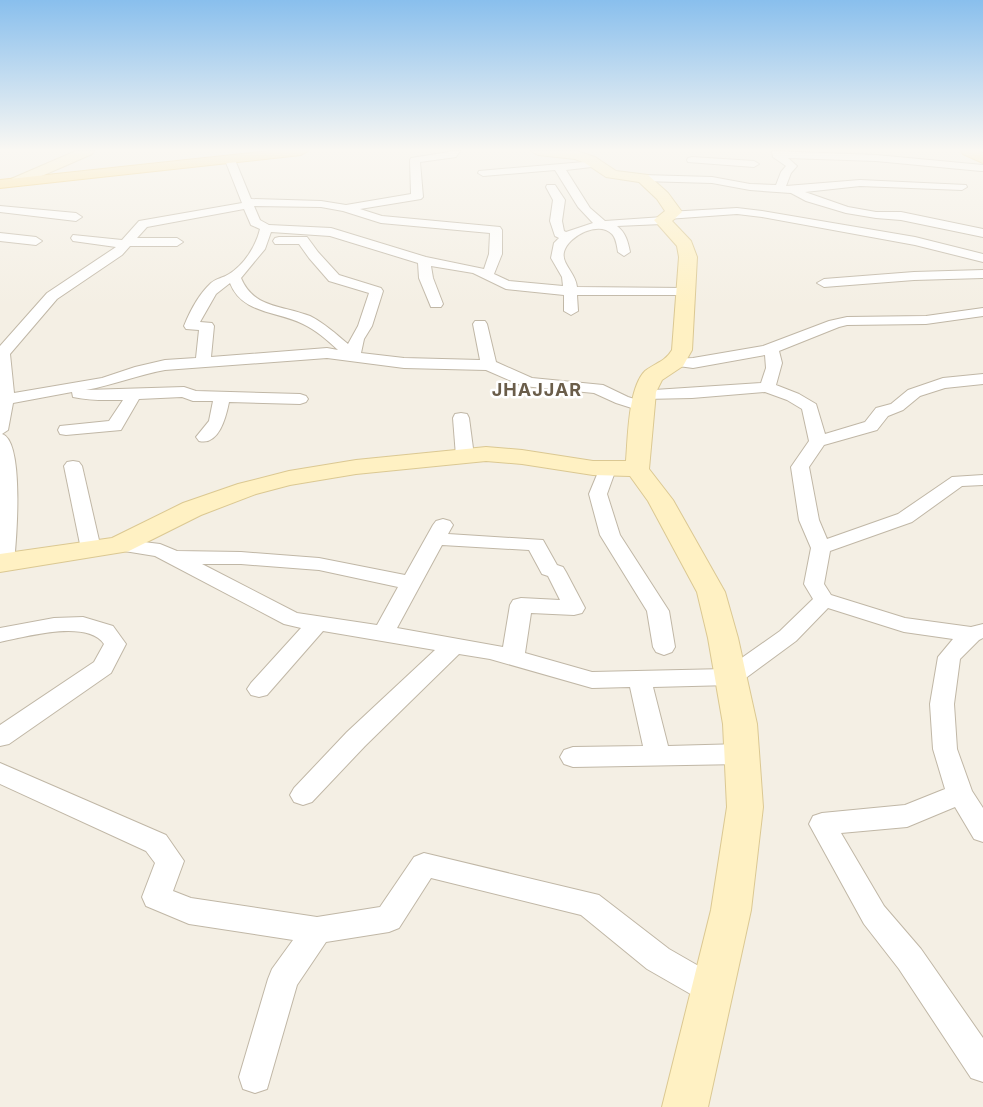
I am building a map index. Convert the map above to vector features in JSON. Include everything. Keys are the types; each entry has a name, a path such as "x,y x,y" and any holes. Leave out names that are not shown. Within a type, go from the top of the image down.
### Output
{"street":[{"path":"345,208 380,203"},
{"path":"558,203 555,219 557,228 560,234 566,236"},
{"path":"581,203 597,222 614,227 622,237 624,252"},
{"path":"665,218 674,212 668,203"},
{"path":"822,203 846,210 876,215 901,216 983,233"},
{"path":"247,204 255,222 265,235 302,240 334,278 376,291 365,326 357,339 353,355"},
{"path":"0,430 5,398 2,353 52,296 118,252 143,224 247,204 321,204 345,208 381,219 496,230 497,251 493,267 487,275"},
{"path":"0,209 76,217"},
{"path":"571,311 570,278 558,263 557,252 566,236 580,230 605,225 738,211 915,241 983,258"},
{"path":"665,218 684,246 688,257 682,350 676,362 653,376 644,401 637,469 660,500 711,592 740,724 745,808 731,910 685,1107"},
{"path":"265,235 331,232 424,261 477,270 506,286 569,291 685,292"},
{"path":"203,362 207,326 191,326 197,310 219,282 234,278 256,254 265,235"},
{"path":"0,237 36,241"},
{"path":"77,238 126,243 177,242"},
{"path":"424,261 426,278 436,304"},
{"path":"824,283 914,276 983,274"},
{"path":"234,278 242,296 258,306 284,311 308,321 353,355"},
{"path":"676,362 693,363 722,359 770,349 834,324 847,321 926,320 983,312"},
{"path":"480,324 489,365"},
{"path":"4,330 21,330"},
{"path":"767,387 775,363 774,354 770,349"},
{"path":"5,398 52,392 105,382 140,370 165,365 319,354 353,355 404,363 489,365 529,383 597,388 622,400 644,401 692,393 767,387 793,396 810,407 818,440"},
{"path":"977,632 904,625 824,600 814,584 821,548 809,520 800,467 818,440 871,426 882,412 897,407 914,393 943,383 983,379"},
{"path":"52,392 96,396 184,392 193,396 300,399"},
{"path":"66,430 115,426 134,394"},
{"path":"205,438 217,421 222,396"},
{"path":"462,418 465,456"},
{"path":"0,439 6,458 8,501 2,563 119,545 160,550 292,619 490,651 592,680 731,677 788,636 824,600"},
{"path":"119,545 192,509 247,489 289,478 403,461 486,454 606,469 637,469"},
{"path":"73,466 91,549"},
{"path":"606,469 598,494 610,535 658,611 664,646"},
{"path":"821,548 905,518 958,481 983,480"},
{"path":"382,635 439,532 536,544 549,570 556,572 574,608 521,605 513,658"},
{"path":"172,557 241,558 319,564 411,583"},
{"path":"0,635 48,626 79,624 105,631 115,644 103,666 0,737"},
{"path":"259,689 317,624"},
{"path":"977,632 949,658 942,704 945,749 960,794 983,831"},
{"path":"303,795 356,739 453,646"},
{"path":"640,680 658,755"},
{"path":"573,757 742,754"},
{"path":"0,773 156,843 170,861 156,897 189,911 317,930 388,919 424,865 589,904 658,959 712,990"},
{"path":"960,794 907,816 822,824 874,915 910,959 983,1066"},
{"path":"255,1077 283,978 317,930"}],"district":[{"name":"JHAJJAR","path":"537,389"}]}
